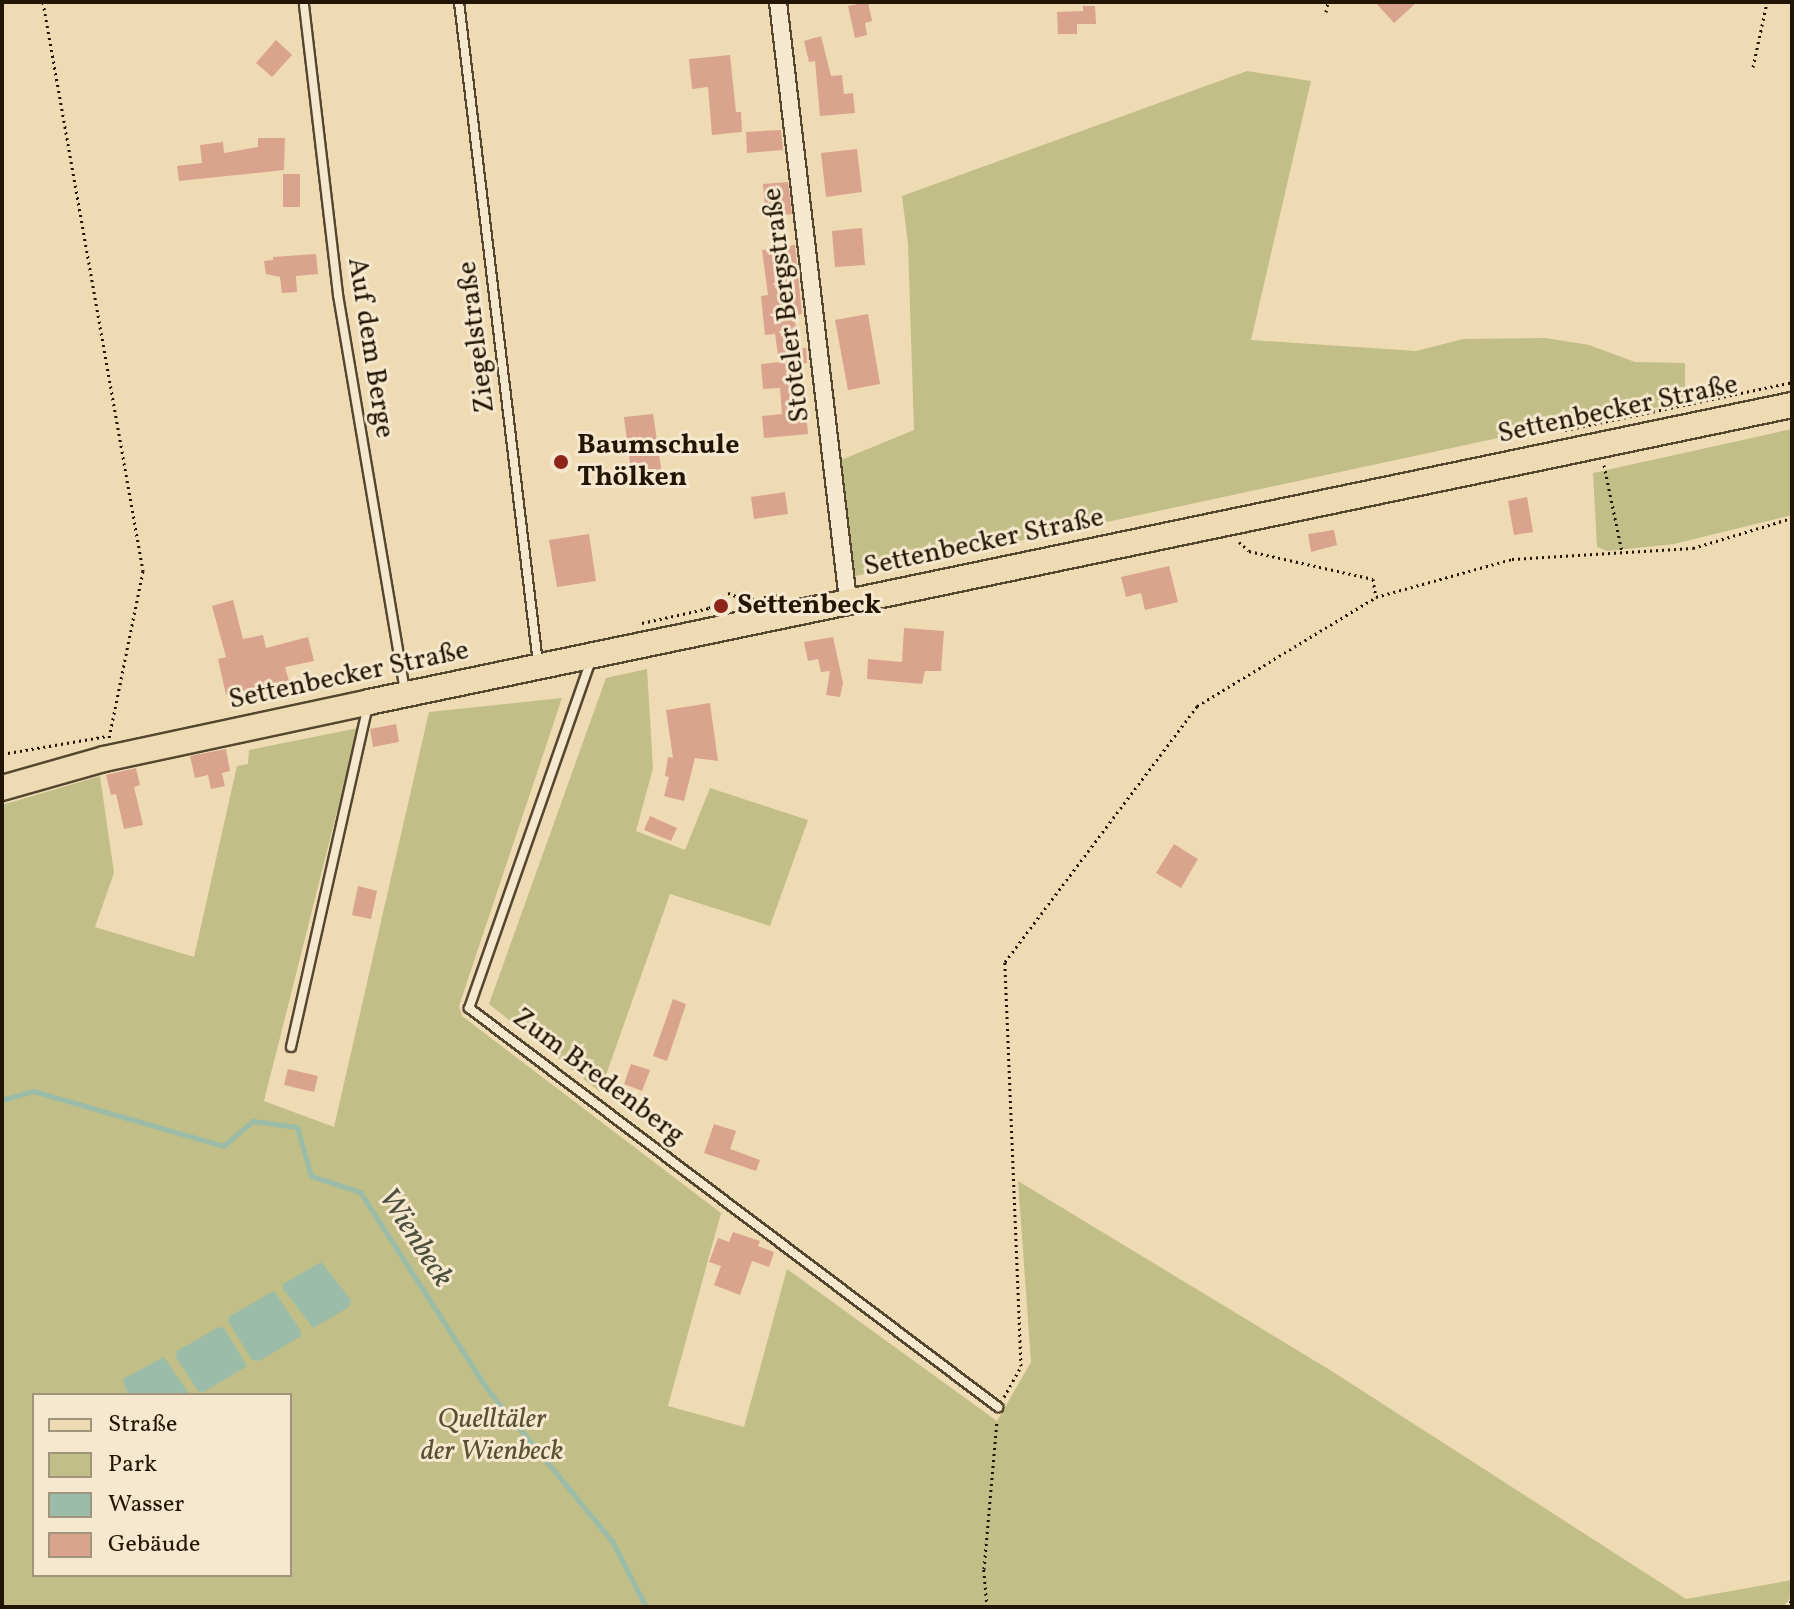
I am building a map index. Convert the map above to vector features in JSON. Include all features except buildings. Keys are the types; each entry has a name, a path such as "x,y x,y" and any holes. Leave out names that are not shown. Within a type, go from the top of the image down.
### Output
{"main road":[{"name":"Settenbecker Straße","path":"2,788 104,759 369,702 1792,405"}],"street":[{"name":"Stoteler Bergstraße","path":"778,2 848,601"}],"lane":[{"name":"Ziegelstraße","path":"459,2 538,666"},
{"name":"Auf dem Berge","path":"304,5 338,295 405,695"},
{"name":"Zum Bredenberg","path":"593,655 469,1008 998,1407"},
{"path":"291,1047 369,702"}],"path":[{"path":"43,2 143,571 104,759"},
{"path":"1326,12 1328,2"},
{"path":"1753,67 1767,2"},
{"path":"1604,461 1622,552"},
{"path":"987,1607 984,1569 998,1407 1021,1366 1005,962 1197,706 1376,597 1512,559 1693,548 1792,518"},
{"path":"1219,523 1249,551 1373,579 1376,597"},
{"path":"1786,1607 1792,1600"}],"green space":[{"path":"1247,71 1311,81 1251,340 1416,351 1463,339 1546,338 1589,345 1635,362 1685,363 1685,403 1591,418 851,577 841,460 914,430 908,244 902,196"},
{"path":"1792,429 1792,515 1674,544 1607,551 1597,547 1593,473"},
{"path":"647,669 653,768 636,831 685,850 710,788 808,820 770,926 670,894 600,1092 489,1004 606,678"},
{"name":"Quelltäler der Wienbeck","path":"562,698 459,1006 462,1016 721,1213 668,1406 744,1427 787,1269 997,1421 1031,1362 1018,1181 1330,1370 1686,1599 1792,1580 1792,1596 1783,1607 2,1607 2,805 100,776 114,873 95,927 194,957 237,766 248,764 249,750 358,728 264,1101 334,1127 429,712"}],"water":[{"path":"321,1262 351,1300 349,1307 313,1328 283,1289 283,1284"},
{"path":"274,1291 301,1331 301,1336 259,1361 252,1360 228,1321 230,1316"},
{"path":"219,1327 224,1328 247,1366 204,1392 198,1391 176,1357 177,1351"},
{"path":"164,1357 189,1393 127,1393 123,1379"}],"waterway":[{"name":"Wienbeck","path":"2,1100 33,1091 223,1146 253,1121 297,1127 311,1176 360,1192 487,1389 612,1541 646,1607"}],"place":[{"name":"Baumschule Thölken","path":"561,462"},
{"name":"Settenbeck","path":"721,606"}]}
